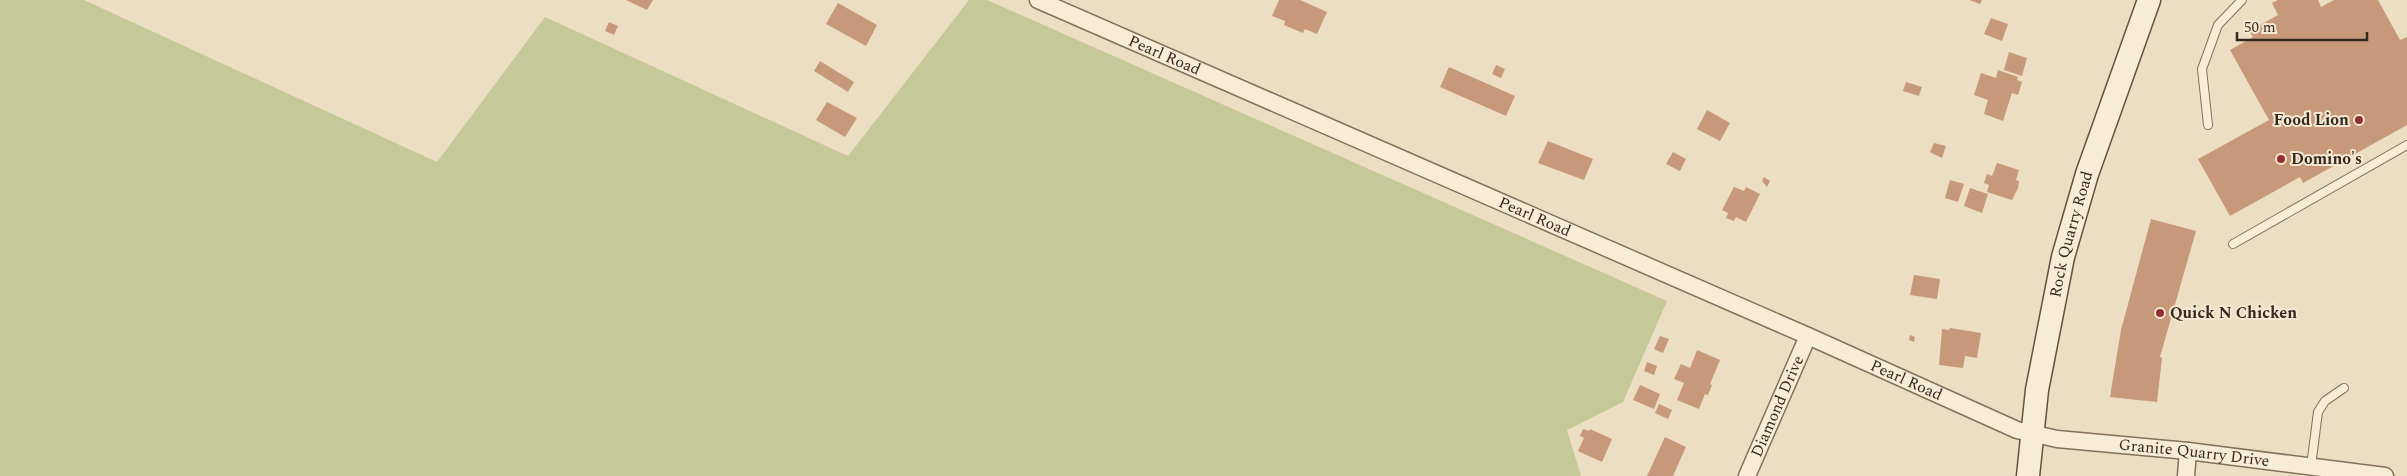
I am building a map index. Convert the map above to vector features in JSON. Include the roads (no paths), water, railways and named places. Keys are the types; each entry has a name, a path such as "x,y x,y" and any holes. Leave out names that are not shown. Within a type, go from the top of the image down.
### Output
{"main road":[{"name":"Rock Quarry Road","path":"2028,476 2037,390 2063,257 2087,174 2149,0"}],"street":[{"name":"Pearl Road","path":"1038,0 1808,336 2002,424 2031,434"},
{"name":"Diamond Drive","path":"1747,476 1808,336"},
{"name":"Granite Quarry Drive","path":"2031,434 2057,439 2188,451 2385,476"},
{"path":"2186,476 2188,451"}],"lane":[{"path":"2208,125 2202,69 2218,25 2242,0"},
{"path":"2233,244 2407,145"},
{"path":"2311,466 2318,412 2324,401 2344,388"}],"place":[{"name":"Food Lion","path":"2359,120"},
{"name":"Domino's","path":"2281,159"},
{"name":"Quick N Chicken","path":"2160,313"}]}
